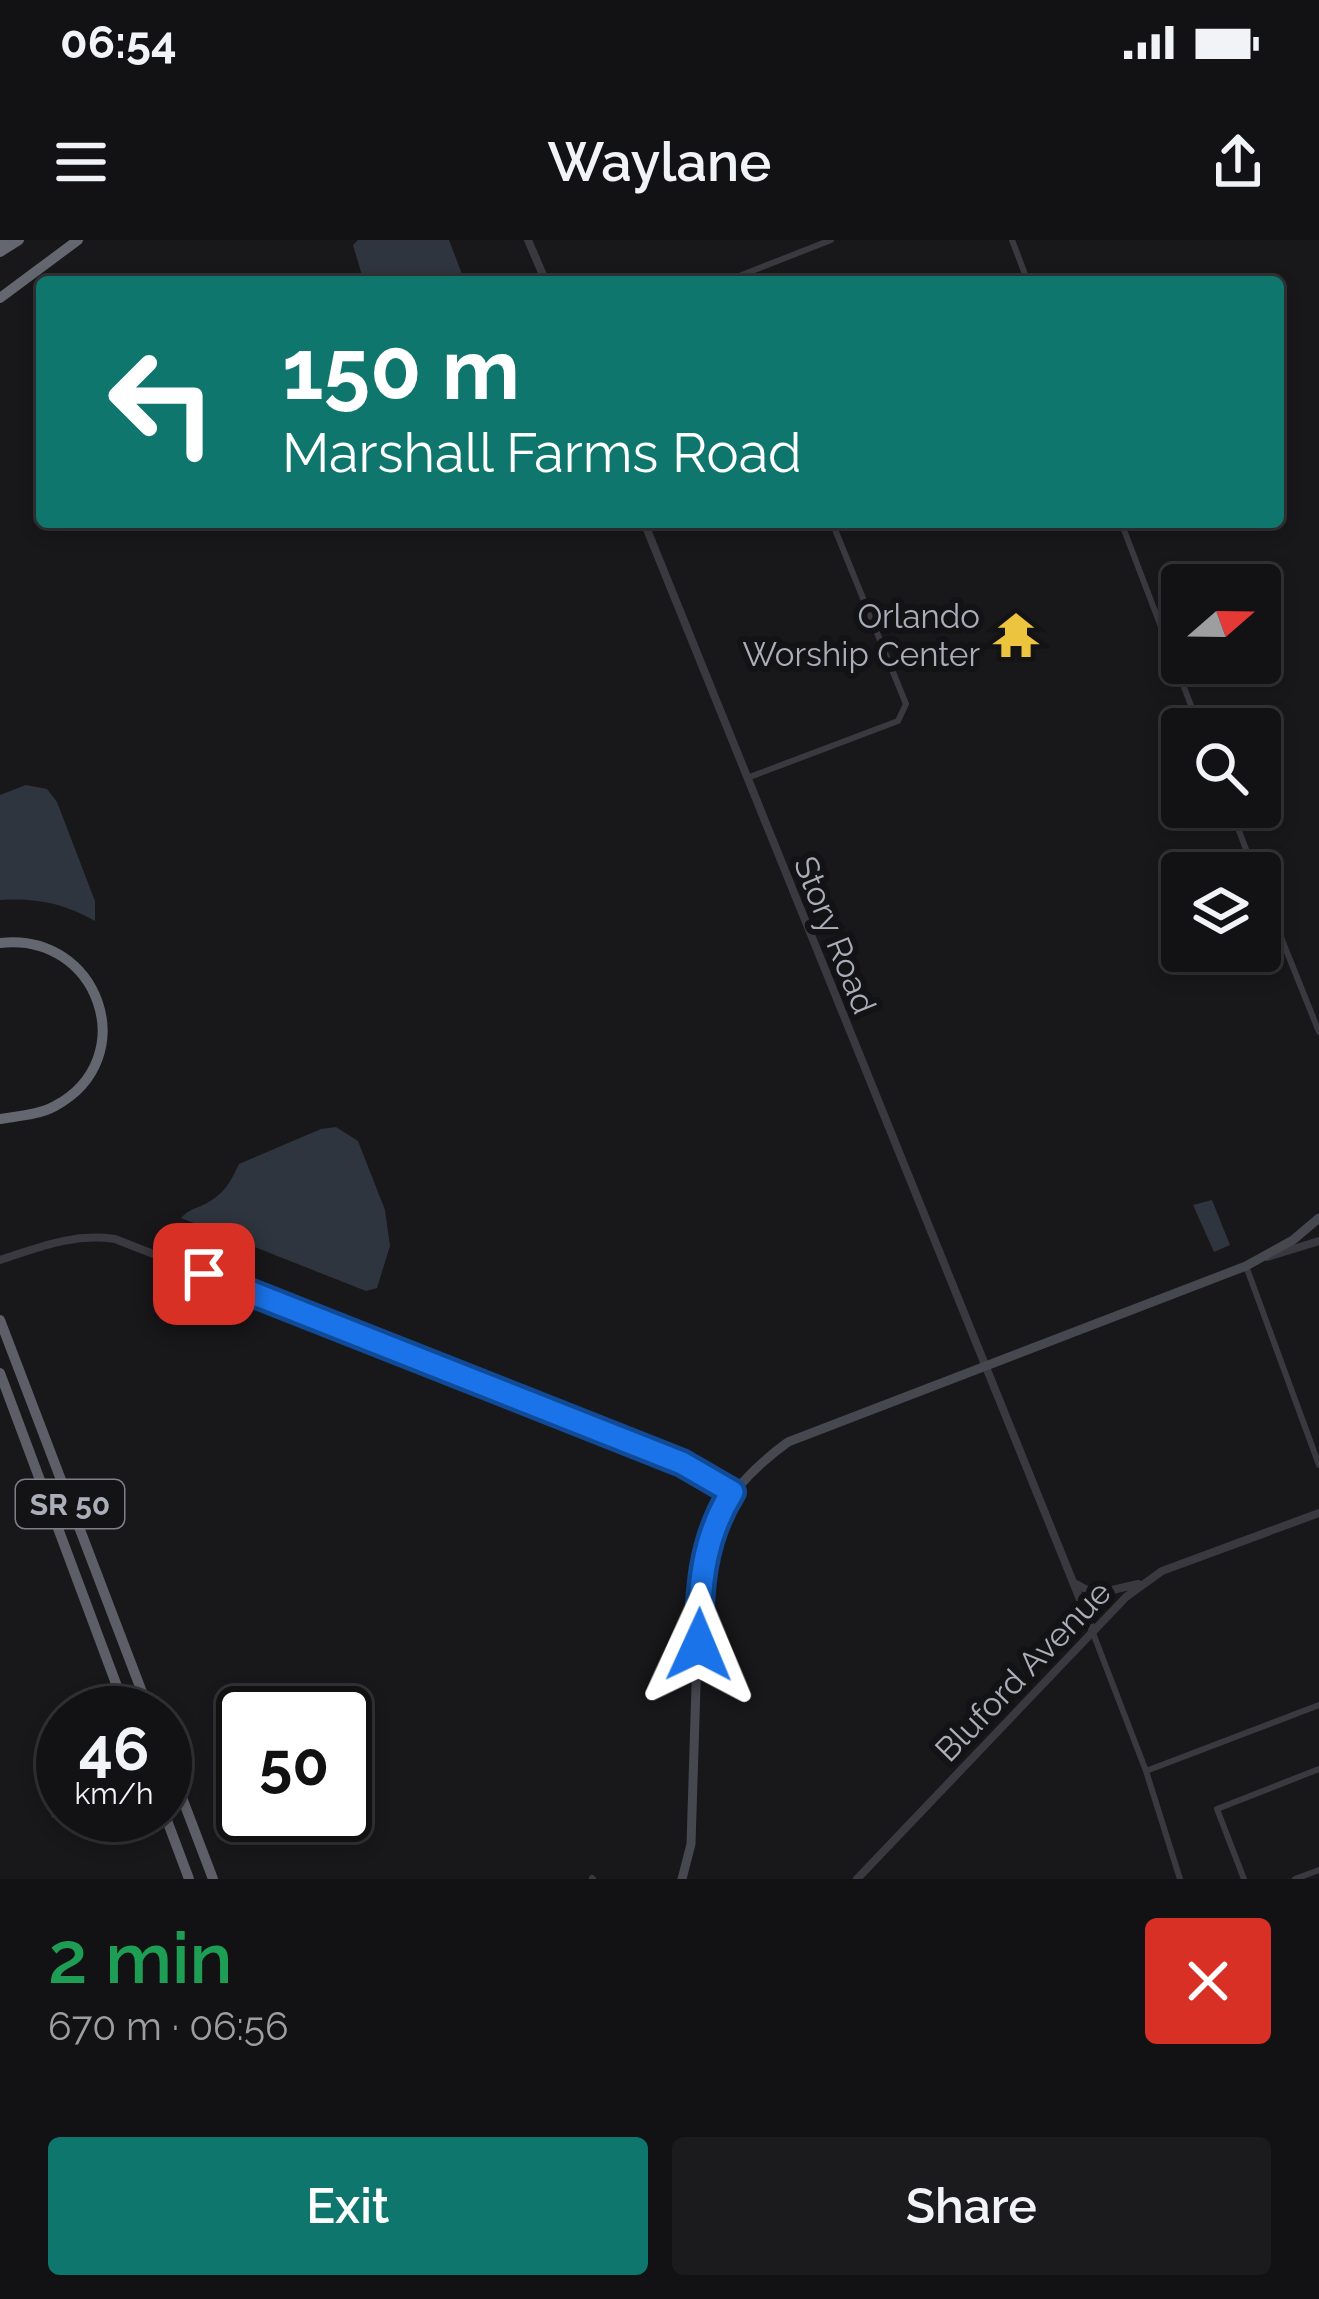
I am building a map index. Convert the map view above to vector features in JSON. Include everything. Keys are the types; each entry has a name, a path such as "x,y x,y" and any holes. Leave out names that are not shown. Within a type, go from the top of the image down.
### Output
{"highway":[{"path":"0,252 19,240"},
{"path":"0,298 78,240"},
{"path":"0,947 32,950 64,964 86,989 97,1022 93,1055 73,1086 43,1105 0,1116"},
{"name":"SR 50","path":"0,1320 140,1686"},
{"name":"SR 50","path":"0,1373 117,1686"},
{"path":"192,1824 213,1879"},
{"path":"175,1842 189,1879"}],"main road":[{"path":"682,1879 691,1844 699,1592 715,1519 757,1465 788,1442 1246,1267 1318,1220"}],"street":[{"path":"528,240 543,276"},
{"path":"742,276 831,240"},
{"path":"1012,240 1026,276"},
{"name":"Story Road","path":"646,528 1092,1629"},
{"path":"747,778 898,721 904,713 906,704 834,528"},
{"path":"1123,528 1192,708"},
{"path":"1281,937 1319,1032"},
{"path":"0,1260 62,1239 116,1239 682,1463 732,1492"},
{"path":"1265,1258 1319,1241"},
{"path":"1246,1267 1319,1465"},
{"name":"Bluford Avenue","path":"857,1879 1092,1629 1146,1581 1319,1513"},
{"path":"1073,1582 1094,1594 1146,1581"},
{"path":"1092,1629 1146,1771 1180,1879"},
{"path":"1146,1771 1318,1708"},
{"path":"1244,1879 1217,1809 1319,1769"},
{"path":"1295,1879 1319,1870"}],"shaded area":[{"path":"358,240 449,240 463,276 362,276 353,245"},
{"path":"26,785 47,789 57,802 95,901 95,921 49,903 0,900 0,795"},
{"path":"336,1127 358,1141 385,1210 390,1246 377,1288 366,1291 181,1218 218,1195 239,1164"},
{"path":"1212,1200 1230,1245 1214,1252 1193,1205"}],"place":[{"name":"Orlando Worship Center","path":"1016,635"}],"route":[{"path":"204,1274 682,1463 732,1492 715,1519 704,1557 699,1645"}]}
